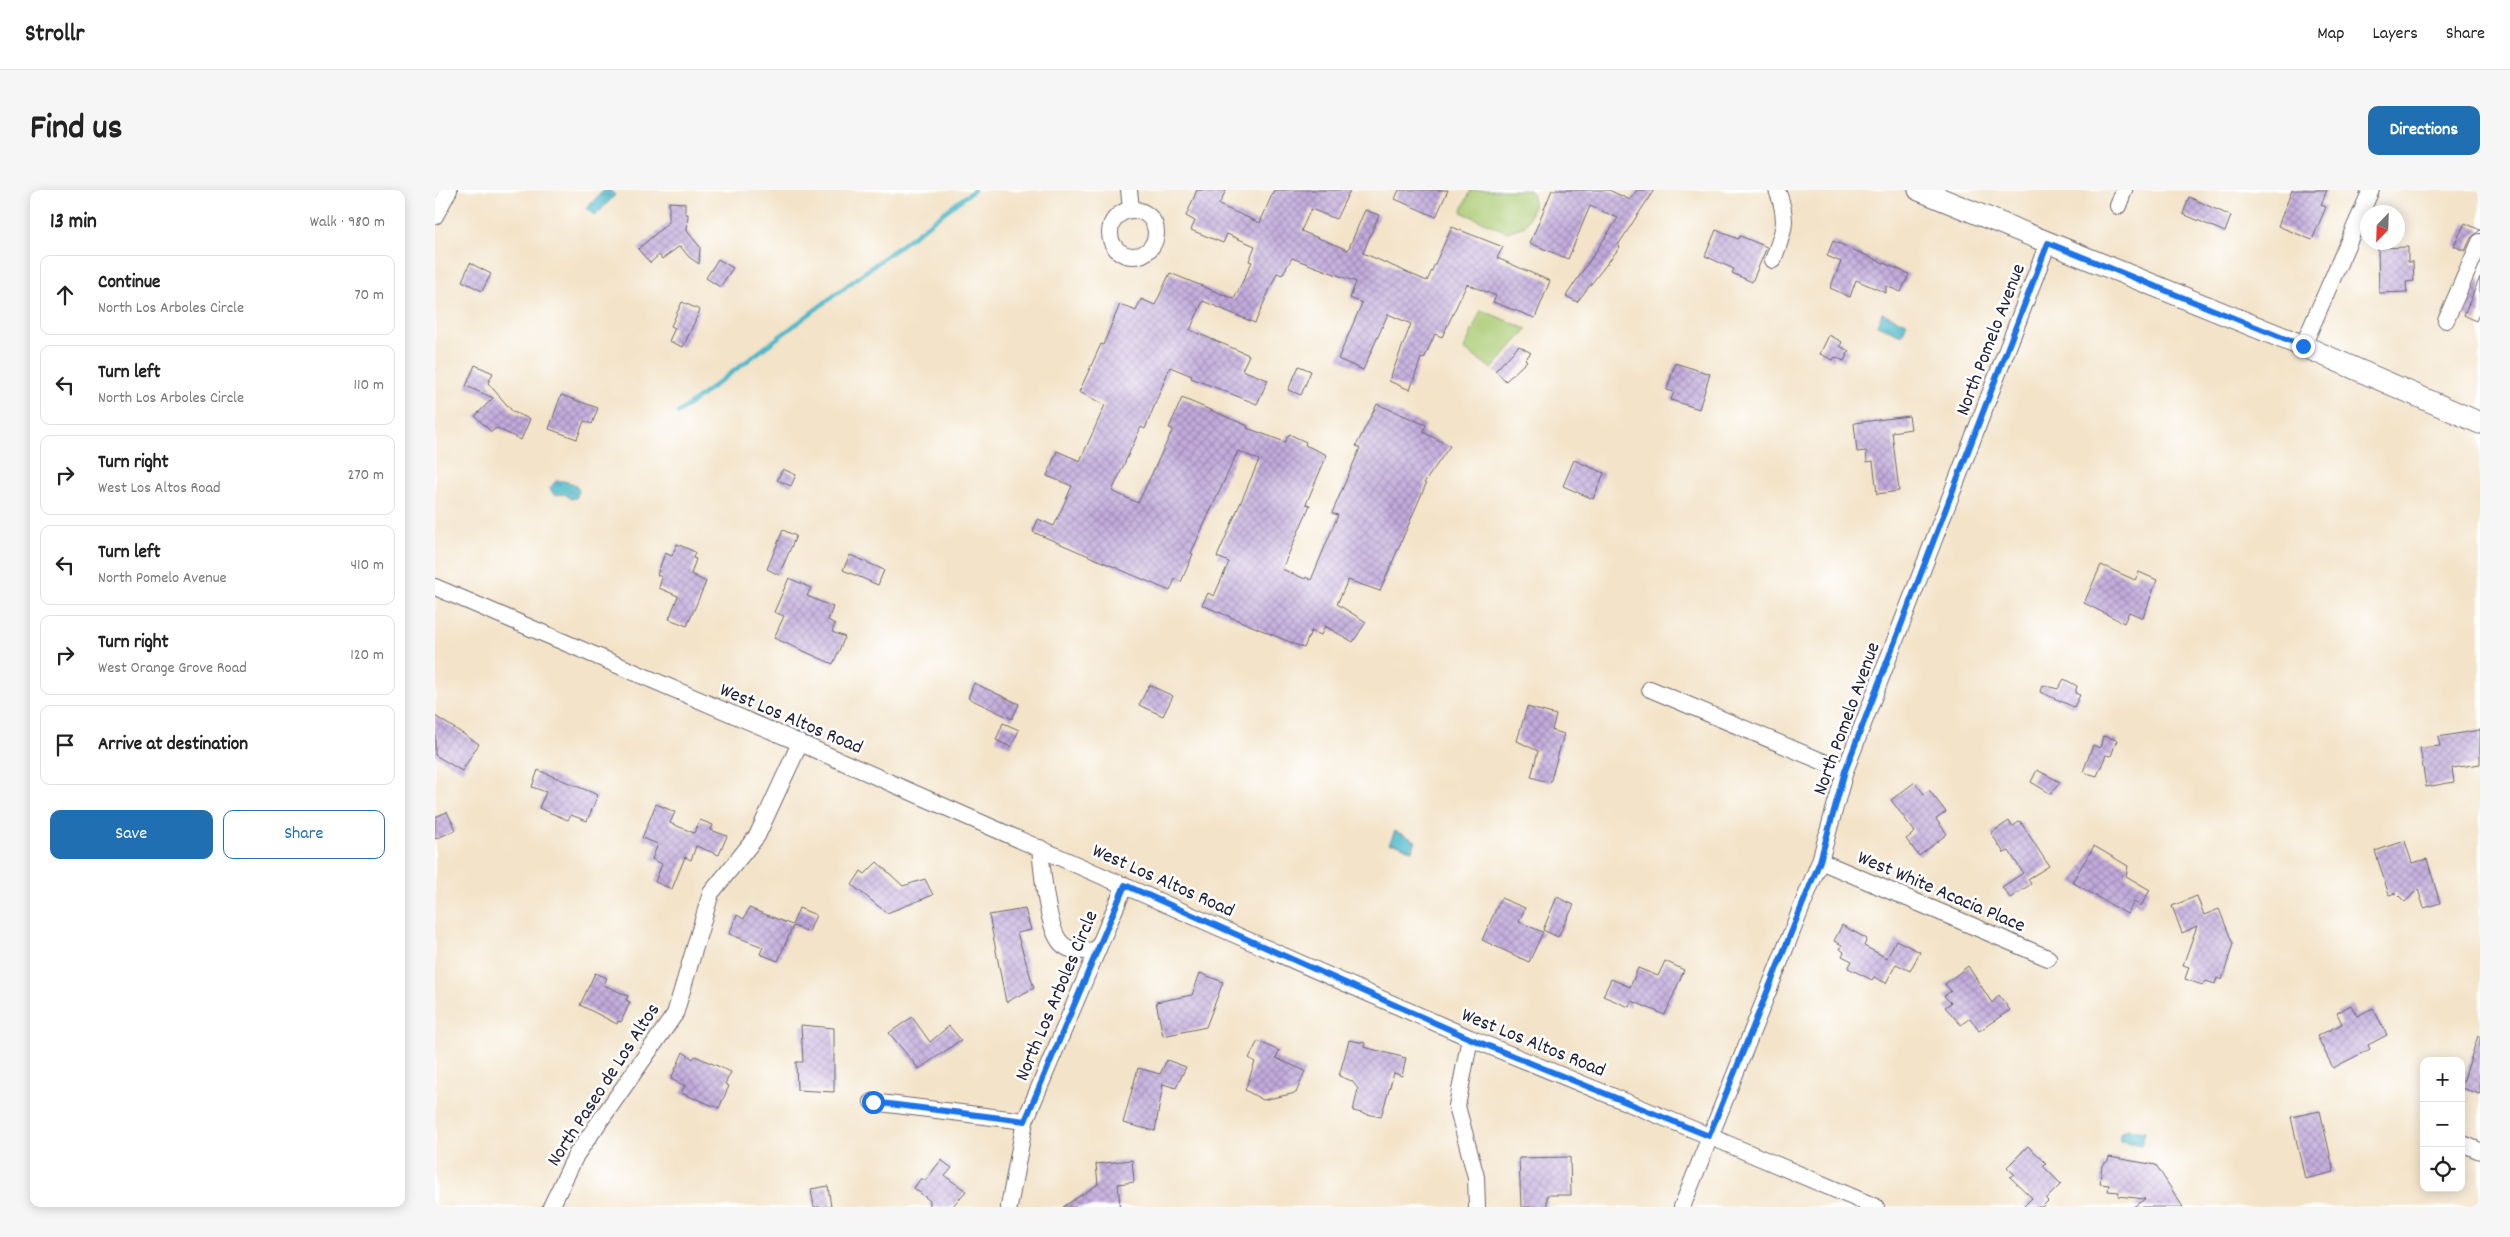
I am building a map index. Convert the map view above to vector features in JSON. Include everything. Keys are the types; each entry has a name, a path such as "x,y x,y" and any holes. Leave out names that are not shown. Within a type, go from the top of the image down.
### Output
{"main road":[{"path":"1919,190 2303,346 2480,424"}],"street":[{"path":"435,216 449,190"},
{"path":"1129,190 1131,209"},
{"path":"1773,260 1785,228 1783,204 1777,190"},
{"path":"2118,206 2124,190"},
{"path":"2303,346 2371,190"},
{"path":"2446,320 2480,242"},
{"name":"North Pomelo Avenue","path":"1682,1207 1820,861 1845,771 2048,243"},
{"name":"West Los Altos Road","path":"435,587 800,743 1469,1038 1709,1136 1876,1207"},
{"path":"1650,689 1845,771"},
{"name":"North Paseo de Los Altos","path":"551,1207 576,1155 675,1014 711,893 757,836 800,743"},
{"path":"1040,848 1044,888 1054,929 1061,943 1077,951 1097,950"},
{"name":"West White Acacia Place","path":"1820,861 2048,958"},
{"name":"North Los Arboles Circle","path":"1009,1207 1025,1121 1125,885"},
{"path":"1469,1038 1457,1106 1475,1177 1477,1207"},
{"path":"873,1102 1025,1121"},
{"path":"2465,1145 2480,1151"}],"green space":[{"path":"1471,190 1530,190 1533,204 1525,226 1507,232 1461,212"},
{"path":"1481,310 1527,329 1492,369 1464,349"}],"water":[{"path":"604,190 610,190 615,195 595,216 586,208"},
{"path":"1882,313 1907,323 1902,335 1877,325"},
{"path":"556,481 567,482 576,486 579,492 576,498 571,499 565,494 554,495 550,488"},
{"path":"1395,831 1416,841 1412,851 1397,844 1389,844"},
{"path":"2127,1129 2145,1132 2141,1145 2120,1141 2120,1133"}],"building":[{"path":"1197,190 1226,190 1219,205 1260,223 1274,190 1350,190 1336,219 1311,209 1301,231 1348,250 1365,210 1379,215 1363,253 1427,281 1452,227 1503,247 1497,258 1550,281 1535,318 1493,302 1496,296 1467,284 1442,337 1435,334 1424,359 1421,358 1410,390 1389,381 1411,324 1388,314 1363,370 1338,359 1362,303 1350,298 1356,282 1292,258 1282,275 1277,273 1255,323 1203,301 1190,330 1249,355 1242,370 1268,380 1257,404 1191,378 1192,376 1170,367 1145,429 1141,427 1112,491 1138,503 1173,429 1169,428 1182,398 1248,426 1247,428 1285,442 1289,434 1306,442 1305,445 1327,455 1306,504 1310,505 1282,569 1311,580 1338,515 1332,513 1360,448 1356,446 1377,404 1426,425 1423,432 1450,446 1424,483 1426,484 1380,591 1348,580 1337,604 1366,622 1353,642 1325,626 1321,635 1311,631 1304,648 1202,605 1208,593 1214,596 1229,562 1217,557 1259,460 1238,451 1191,553 1193,554 1181,582 1175,579 1170,591 1033,532 1038,519 1054,526 1072,486 1047,476 1057,451 1080,461 1105,405 1079,392 1101,344 1103,345 1120,304 1136,311 1141,299 1155,305 1170,273 1234,299 1252,262 1249,261 1255,246 1227,234 1223,243 1191,230 1195,221 1186,216"},
{"path":"1399,190 1448,190 1436,217 1395,199"},
{"path":"1552,190 1609,190 1630,200 1637,190 1654,190 1618,245 1620,247 1577,302 1566,296 1618,218 1590,206 1568,259 1530,243"},
{"path":"2292,190 2327,190 2321,205 2326,207 2312,240 2278,226"},
{"path":"2189,197 2231,216 2225,232 2183,214"},
{"path":"669,202 685,203 685,214 688,214 687,231 700,247 699,264 689,257 680,246 662,259 659,255 650,263 638,249 669,222"},
{"path":"2465,223 2480,230 2471,238 2465,251 2454,246"},
{"path":"1716,230 1738,239 1740,236 1767,247 1752,282 1732,273 1734,269 1705,256"},
{"path":"1833,241 1909,274 1901,292 1886,286 1886,293 1856,280 1850,297 1830,288 1841,262 1827,256"},
{"path":"2405,247 2408,247 2408,262 2413,262 2414,281 2406,282 2407,292 2379,293 2378,250 2405,250"},
{"path":"718,259 733,268 720,287 706,278"},
{"path":"470,263 491,274 482,291 462,281"},
{"path":"2480,277 2480,312 2476,321 2464,315"},
{"path":"682,302 700,310 683,347 669,341 675,328 671,326"},
{"path":"1829,335 1842,342 1840,346 1849,351 1844,361 1835,357 1833,360 1820,354"},
{"path":"1519,346 1531,353 1525,359 1527,361 1506,381 1495,371"},
{"path":"1675,363 1710,374 1699,409 1671,400 1674,392 1667,390"},
{"path":"475,365 493,373 488,383 513,412 530,419 521,440 497,428 491,432 475,416 493,398 466,386"},
{"path":"1299,366 1311,371 1301,395 1288,390"},
{"path":"561,395 598,408 592,424 584,421 577,439 549,429"},
{"path":"1909,416 1911,429 1892,432 1899,491 1877,494 1873,461 1867,462 1866,451 1857,452 1854,423"},
{"path":"1574,460 1604,473 1593,499 1563,486"},
{"path":"783,469 796,475 791,486 777,480"},
{"path":"783,530 796,536 779,575 767,569"},
{"path":"677,544 695,552 693,558 696,559 691,574 706,582 687,626 669,619 678,596 659,588 662,577 657,575 665,553 672,556"},
{"path":"850,555 884,570 878,585 843,570"},
{"path":"2101,565 2135,580 2139,572 2157,580 2143,618 2129,612 2124,623 2084,603"},
{"path":"789,578 811,588 807,596 833,607 828,620 835,624 832,632 845,637 833,664 774,638 784,616 774,612"},
{"path":"2064,679 2077,686 2075,693 2080,695 2074,707 2040,692 2042,685 2058,689"},
{"path":"974,683 1019,704 1012,719 968,698"},
{"path":"1149,685 1173,696 1163,716 1139,705"},
{"path":"1527,707 1556,715 1552,730 1564,734 1550,783 1531,777 1538,751 1517,741"},
{"path":"435,716 479,744 462,771 435,755"},
{"path":"1003,723 1019,730 1011,747 996,740"},
{"path":"2480,730 2480,764 2452,768 2454,782 2426,787 2420,748 2440,746 2438,737"},
{"path":"2103,736 2117,740 2111,756 2106,755 2097,776 2083,772 2093,745 2100,748"},
{"path":"538,770 598,795 587,821 571,815 568,820 539,808 546,792 532,787"},
{"path":"2037,770 2060,782 2051,794 2031,782"},
{"path":"1915,782 1924,794 1929,790 1946,812 1936,819 1947,834 1919,856 1906,839 1915,832 1891,800"},
{"path":"656,804 675,812 670,823 694,833 700,820 713,825 711,830 727,836 719,855 696,846 691,860 685,857 672,889 655,882 662,864 652,859 658,844 642,838"},
{"path":"447,812 456,830 435,839 435,817"},
{"path":"2009,821 2012,827 2020,821 2049,866 2028,879 2031,884 2010,898 2002,887 2023,873 2009,851 2004,853 1991,833"},
{"path":"2405,841 2412,863 2427,859 2440,903 2424,908 2418,889 2405,902 2396,893 2389,895 2375,851"},
{"path":"2094,846 2128,866 2126,876 2150,890 2141,906 2134,902 2127,914 2072,882"},
{"path":"877,862 903,886 925,879 933,895 887,913 852,885 861,871 865,874"},
{"path":"2197,896 2204,915 2219,909 2233,944 2222,980 2217,978 2215,984 2206,981 2202,985 2185,979 2189,967 2183,965 2197,926 2182,933 2172,906"},
{"path":"1557,897 1574,905 1558,937 1543,930"},
{"path":"1501,898 1525,908 1519,922 1543,932 1529,962 1482,940"},
{"path":"749,908 792,925 799,908 816,915 809,932 793,926 778,961 760,954 763,947 729,934 737,915 744,919"},
{"path":"1025,909 1031,930 1017,933 1034,988 1006,1002 989,915"},
{"path":"1842,925 1867,939 1864,946 1887,958 1896,940 1920,952 1910,971 1896,964 1886,983 1874,977 1872,980 1848,968 1852,961 1842,956 1844,952 1840,949 1842,945 1834,941"},
{"path":"1665,961 1684,970 1665,1015 1632,1001 1629,1007 1603,996 1611,979 1630,987 1638,968 1658,976"},
{"path":"1968,966 1992,1003 1999,995 2010,1010 1979,1031 1970,1018 1961,1025 1945,1007 1951,1003 1944,996 1951,991 1945,984"},
{"path":"595,973 607,978 604,985 628,996 626,1000 630,1002 621,1022 618,1021 617,1024 580,1005"},
{"path":"1200,973 1223,982 1206,1027 1163,1036 1156,1002 1192,995"},
{"path":"2351,1005 2357,1016 2373,1008 2387,1035 2368,1045 2370,1049 2333,1068 2317,1036 2342,1024 2337,1013"},
{"path":"912,1017 930,1042 949,1026 961,1040 919,1069 889,1033"},
{"path":"801,1025 834,1028 834,1092 797,1090 796,1062 803,1062"},
{"path":"2478,1036 2480,1037 2480,1094 2465,1089 2465,1076"},
{"path":"1349,1040 1365,1043 1364,1047 1406,1058 1402,1076 1394,1073 1381,1117 1353,1111 1358,1089 1352,1081 1339,1076"},
{"path":"1258,1041 1279,1051 1276,1058 1305,1071 1296,1093 1263,1100 1245,1090 1255,1062 1249,1058"},
{"path":"683,1052 693,1059 695,1056 731,1072 725,1084 729,1086 719,1108 681,1093 685,1086 671,1079"},
{"path":"1167,1060 1186,1067 1176,1088 1163,1084 1155,1131 1123,1123 1138,1068 1160,1074"},
{"path":"2320,1111 2334,1172 2305,1179 2291,1117"},
{"path":"2028,1146 2046,1163 2043,1166 2061,1184 2046,1199 2048,1201 2042,1207 2023,1207 2032,1198 2010,1177 2014,1174 2007,1167"},
{"path":"1570,1157 1571,1195 1547,1195 1547,1207 1521,1207 1519,1158"},
{"path":"2109,1157 2156,1165 2183,1207 2133,1207 2145,1199 2118,1196 2119,1192 2108,1191 2109,1185 2100,1184 2102,1165 2108,1161"},
{"path":"941,1160 952,1168 945,1176 966,1191 952,1207 930,1207 930,1201 914,1188 921,1178 925,1181"},
{"path":"1132,1160 1134,1182 1118,1184 1120,1207 1063,1207 1098,1184 1096,1164"},
{"path":"828,1186 831,1207 814,1207 811,1189"}],"waterway":[{"path":"678,413 974,190"}],"route":[{"path":"873,1102 1025,1121 1125,885 1469,1038 1709,1136 1820,861 1845,771 2048,243 2303,346"}]}
